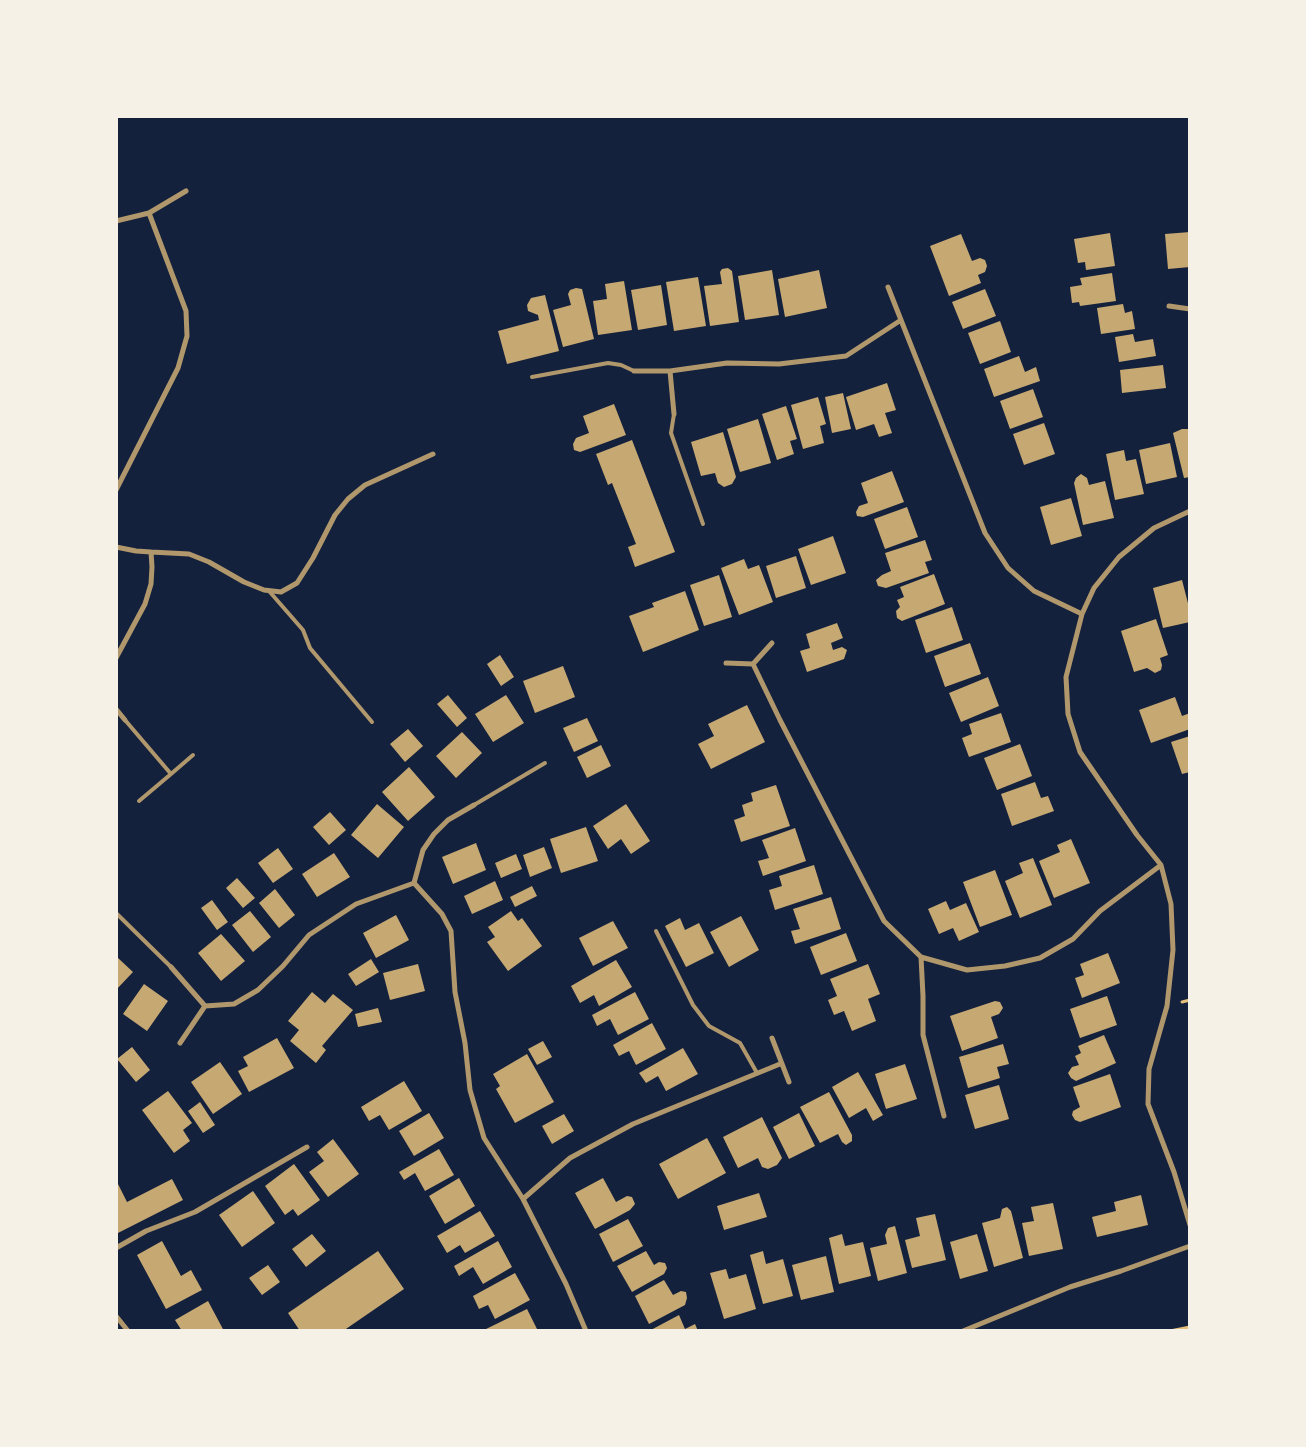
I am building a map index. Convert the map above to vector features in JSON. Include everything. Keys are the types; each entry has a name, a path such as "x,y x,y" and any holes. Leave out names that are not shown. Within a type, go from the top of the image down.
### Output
{"street":[{"path":"116,221 148,213 186,191"},
{"path":"116,490 178,368 187,336 186,311 148,213"},
{"path":"888,287 985,533 1008,568 1034,591 1082,614"},
{"path":"1168,306 1190,309"},
{"path":"634,371 670,371 727,364 779,364 846,356 901,320"},
{"path":"670,371 674,414"},
{"path":"116,546 136,551 189,554 209,562 244,582 269,591 281,592 297,583 313,558 335,514 348,499 365,485 433,454"},
{"path":"1190,511 1154,528 1119,557 1094,588 1082,614 1066,678 1068,714 1080,752 1137,835 1161,865 1171,904 1173,950 1167,1006 1149,1069 1148,1104 1174,1172 1190,1225"},
{"path":"116,658 145,604 151,584 151,552"},
{"path":"753,664 772,642"},
{"path":"726,663 753,664"},
{"path":"753,664 884,921 921,957 967,970 1005,966 1040,958 1073,940 1100,911 1161,865"},
{"path":"116,709 125,720"},
{"path":"414,883 423,850 434,834 448,820 474,805"},
{"path":"205,1006 234,1004 258,990 283,966 309,936 356,904 414,883"},
{"path":"414,883 442,914 451,932 456,992 465,1044 470,1090 484,1138 523,1199 566,1284 586,1331"},
{"path":"921,957 924,996 923,1035 944,1116"},
{"path":"171,967 205,1006"},
{"path":"180,1043 205,1006"},
{"path":"772,1038 788,1082"},
{"path":"523,1199 570,1158 633,1124 780,1064"},
{"path":"116,1248 146,1232 195,1212 307,1147"},
{"path":"963,1331 1070,1287 1190,1246"},
{"path":"116,1316 128,1331"}],"lane":[{"path":"532,377 608,363 621,365 634,371"},
{"path":"674,414 671,433 703,524"},
{"path":"269,591 303,630 310,648 372,722"},
{"path":"125,720 171,774"},
{"path":"139,801 193,755"},
{"path":"474,805 545,763"},
{"path":"116,913 171,967"},
{"path":"656,931 693,1005 708,1026 740,1043 757,1073"}],"path":[{"path":"1170,1331 1190,1327"}],"building":[{"path":"1190,232 1190,267 1168,269 1165,234"},
{"path":"1110,233 1115,266 1086,270 1085,262 1078,263 1074,239"},
{"path":"961,234 972,261 980,258 985,260 987,266 985,272 978,275 981,283 949,296 930,246"},
{"path":"728,268 732,271 739,322 710,326 704,286 722,284 720,272 722,269"},
{"path":"772,270 779,315 745,320 738,276"},
{"path":"819,270 827,308 785,317 778,279"},
{"path":"1112,273 1116,301 1080,306 1079,302 1072,303 1070,287 1082,285 1080,278"},
{"path":"698,277 706,326 674,331 666,282"},
{"path":"624,281 632,330 598,335 593,301 607,299 605,284"},
{"path":"661,285 667,325 638,330 631,290"},
{"path":"582,289 594,339 563,347 553,310 571,305 568,294 570,290"},
{"path":"985,289 996,316 963,329 952,302"},
{"path":"545,295 559,351 507,364 498,331 539,320 538,315 528,311 527,305 531,298"},
{"path":"1123,304 1125,313 1132,311 1135,329 1101,334 1097,308"},
{"path":"1000,321 1011,352 980,364 968,333"},
{"path":"1133,334 1135,342 1153,339 1156,356 1119,362 1115,337"},
{"path":"1019,356 1025,372 1036,367 1040,381 994,397 984,369"},
{"path":"1163,365 1166,388 1122,393 1120,370"},
{"path":"887,383 896,410 885,413 892,433 879,437 874,424 856,430 846,397"},
{"path":"1033,389 1043,417 1010,429 1000,401"},
{"path":"843,393 851,429 832,433 825,397"},
{"path":"818,397 826,424 820,426 824,443 803,449 791,405"},
{"path":"614,404 626,435 580,452 574,450 573,444 576,438 589,433 583,416"},
{"path":"786,406 797,439 790,441 794,454 777,460 762,414"},
{"path":"758,419 771,463 740,472 727,429"},
{"path":"1044,423 1055,454 1024,465 1013,434"},
{"path":"1182,429 1190,429 1190,477 1184,478 1173,433"},
{"path":"723,432 736,477 732,484 724,487 718,483 715,473 701,476 691,442"},
{"path":"632,440 675,552 635,567 628,547 636,544 612,483 608,485 596,454"},
{"path":"1170,443 1177,477 1146,484 1139,450"},
{"path":"1124,450 1126,461 1136,459 1144,494 1115,500 1106,454"},
{"path":"892,471 904,502 863,517 857,516 856,512 859,506 868,503 861,483"},
{"path":"1081,474 1087,478 1089,485 1105,481 1114,518 1083,525 1074,483"},
{"path":"1071,498 1082,536 1051,545 1040,507"},
{"path":"907,507 918,537 885,549 874,519"},
{"path":"833,536 846,573 811,585 798,549"},
{"path":"925,540 932,560 925,562 929,573 886,588 878,586 876,580 891,571 885,553"},
{"path":"796,556 806,588 776,598 766,566"},
{"path":"744,559 748,569 759,565 773,602 739,615 721,568"},
{"path":"934,574 945,604 902,621 897,618 896,611 900,607 897,600 904,597 900,587"},
{"path":"719,575 732,617 704,626 690,585"},
{"path":"1182,580 1190,611 1190,622 1163,628 1153,588"},
{"path":"685,591 699,630 643,652 629,616 654,607 652,603"},
{"path":"952,607 963,640 926,653 915,620"},
{"path":"1156,619 1168,655 1160,658 1161,670 1155,673 1147,668 1134,672 1121,631"},
{"path":"837,623 843,638 831,643 833,650 842,647 847,650 844,659 807,672 800,651 810,648 806,634"},
{"path":"970,643 981,674 945,687 934,656"},
{"path":"500,655 514,677 501,686 487,664"},
{"path":"563,666 575,697 535,713 523,681"},
{"path":"988,677 999,706 961,722 949,693"},
{"path":"448,695 467,718 457,727 437,704"},
{"path":"506,695 524,723 493,742 475,714"},
{"path":"1175,697 1182,716 1190,713 1190,729 1151,743 1139,710"},
{"path":"747,705 765,742 711,769 698,744 714,736 708,724"},
{"path":"1001,713 1011,742 969,757 962,738 972,734 969,724"},
{"path":"587,718 598,741 574,752 563,728"},
{"path":"408,729 423,746 405,762 390,744"},
{"path":"462,732 482,753 456,778 436,756"},
{"path":"1190,736 1190,772 1182,774 1171,742"},
{"path":"1020,744 1032,776 997,790 984,758"},
{"path":"601,745 611,766 587,778 577,757"},
{"path":"409,767 435,797 408,821 382,792"},
{"path":"1035,782 1041,798 1048,796 1054,811 1012,826 1001,794"},
{"path":"776,785 790,826 741,842 734,820 745,816 742,805 753,801 751,793"},
{"path":"377,804 404,827 378,858 351,835"},
{"path":"626,804 650,841 631,854 621,839 608,849 593,826"},
{"path":"330,812 346,830 329,845 313,827"},
{"path":"586,827 598,861 561,873 550,839"},
{"path":"795,828 806,861 763,876 758,861 769,858 762,840"},
{"path":"1071,839 1090,883 1054,898 1039,861 1060,852 1057,845"},
{"path":"476,843 486,870 453,884 442,857"},
{"path":"544,847 552,868 530,877 523,855"},
{"path":"278,848 293,869 273,883 258,863"},
{"path":"334,853 350,877 317,897 302,874"},
{"path":"516,854 522,869 501,878 495,863"},
{"path":"1033,858 1052,905 1020,918 1005,881 1023,873 1019,863"},
{"path":"814,865 823,894 775,910 769,890 782,886 779,876"},
{"path":"995,870 1012,915 980,927 963,882"},
{"path":"237,878 255,898 243,908 226,888"},
{"path":"495,881 503,900 472,914 464,896"},
{"path":"532,886 537,896 515,907 510,897"},
{"path":"275,889 295,915 279,928 259,903"},
{"path":"831,897 841,929 795,944 791,931 800,929 793,909"},
{"path":"212,900 228,922 217,930 201,908"},
{"path":"946,901 950,910 966,903 979,932 959,941 953,928 939,934 928,909"},
{"path":"250,911 271,937 253,952 232,925"},
{"path":"511,911 518,921 522,918 542,946 508,971 487,942 495,937 488,927"},
{"path":"396,915 409,940 376,958 363,933"},
{"path":"741,916 759,950 729,967 710,932"},
{"path":"680,918 685,930 699,923 714,953 686,967 665,926"},
{"path":"613,921 628,948 593,966 579,938"},
{"path":"846,933 857,961 821,975 810,947"},
{"path":"221,934 245,961 221,981 198,953"},
{"path":"1108,953 1120,983 1082,998 1075,978 1084,975 1080,964"},
{"path":"118,958 133,972 116,990 116,960"},
{"path":"371,959 379,972 356,986 348,974"},
{"path":"616,960 632,987 599,1006 594,995 580,1003 571,986"},
{"path":"418,964 425,991 390,1000 383,973"},
{"path":"868,964 880,994 868,999 876,1021 852,1031 844,1011 834,1015 828,1000 837,996 830,979"},
{"path":"144,984 168,1001 147,1031 123,1014"},
{"path":"312,992 325,1003 333,994 353,1010 322,1046 326,1050 316,1063 290,1041 299,1030 288,1021"},
{"path":"635,992 649,1019 618,1035 610,1019 597,1026 592,1015"},
{"path":"1107,996 1117,1025 1080,1038 1070,1009"},
{"path":"995,1001 1000,1002 1003,1008 999,1014 991,1017 998,1038 962,1051 950,1016"},
{"path":"378,1008 382,1022 358,1027 355,1014"},
{"path":"652,1023 666,1049 636,1065 629,1051 619,1056 613,1045"},
{"path":"1104,1035 1116,1063 1076,1081 1071,1078 1068,1073 1072,1067 1079,1065 1075,1056 1081,1053 1078,1046"},
{"path":"277,1038 294,1068 249,1092 238,1071 248,1066 243,1057"},
{"path":"543,1041 552,1057 537,1065 528,1049"},
{"path":"1003,1044 1009,1064 997,1067 1000,1078 968,1088 959,1057"},
{"path":"132,1047 150,1070 136,1082 117,1059"},
{"path":"683,1048 698,1074 666,1091 658,1076 646,1083 639,1073"},
{"path":"527,1054 554,1102 515,1123 496,1089 500,1086 493,1074"},
{"path":"220,1062 242,1094 213,1114 191,1082"},
{"path":"905,1064 917,1099 886,1109 875,1074"},
{"path":"858,1072 883,1115 873,1121 866,1108 849,1118 832,1087"},
{"path":"1110,1074 1121,1107 1080,1122 1075,1120 1072,1115 1073,1111 1080,1107 1073,1087"},
{"path":"404,1081 422,1111 389,1130 380,1115 369,1121 361,1107"},
{"path":"999,1085 1009,1119 975,1129 965,1095"},
{"path":"168,1091 192,1123 183,1130 190,1141 174,1153 142,1110"},
{"path":"829,1092 852,1135 852,1141 846,1145 838,1134 820,1143 800,1107"},
{"path":"200,1102 215,1125 203,1133 188,1111"},
{"path":"429,1113 444,1138 414,1156 399,1131"},
{"path":"799,1113 815,1146 789,1159 773,1127"},
{"path":"564,1114 574,1131 552,1144 542,1126"},
{"path":"762,1117 782,1158 777,1165 768,1169 762,1167 758,1158 738,1168 723,1137"},
{"path":"707,1138 726,1173 678,1199 659,1164"},
{"path":"333,1139 359,1174 328,1197 309,1172 324,1161 317,1152"},
{"path":"439,1149 454,1175 425,1191 415,1173 404,1180 399,1172"},
{"path":"294,1164 320,1200 298,1216 293,1209 285,1215 265,1186"},
{"path":"459,1178 475,1206 445,1224 429,1196"},
{"path":"603,1178 616,1202 627,1196 632,1197 635,1204 630,1210 595,1229 575,1193"},
{"path":"172,1179 183,1200 116,1234 116,1180 127,1202"},
{"path":"253,1191 275,1223 242,1247 219,1215"},
{"path":"759,1193 767,1217 724,1230 717,1206"},
{"path":"1141,1195 1148,1225 1097,1237 1092,1217 1116,1211 1114,1202"},
{"path":"1053,1203 1063,1249 1029,1256 1022,1223 1034,1221 1031,1207"},
{"path":"1007,1207 1011,1211 1023,1258 994,1267 982,1223 1000,1218 1002,1209"},
{"path":"480,1211 495,1236 465,1253 460,1245 447,1253 437,1236"},
{"path":"935,1214 946,1260 912,1268 905,1240 920,1236 916,1218"},
{"path":"628,1219 643,1246 613,1262 599,1234"},
{"path":"895,1226 907,1273 878,1281 870,1248 887,1244 885,1235 888,1228"},
{"path":"312,1234 326,1251 306,1267 292,1249"},
{"path":"842,1234 845,1246 863,1242 871,1276 839,1284 829,1238"},
{"path":"977,1234 988,1271 960,1279 950,1242"},
{"path":"162,1241 181,1276 191,1270 202,1290 166,1309 137,1255"},
{"path":"498,1241 512,1267 483,1284 473,1267 459,1276 454,1266"},
{"path":"378,1251 404,1289 343,1331 300,1331 288,1313"},
{"path":"646,1251 654,1265 659,1262 665,1263 667,1268 664,1274 632,1292 617,1266"},
{"path":"763,1251 766,1264 783,1259 793,1296 763,1304 750,1255"},
{"path":"826,1256 834,1292 801,1300 792,1265"},
{"path":"268,1265 280,1282 262,1295 249,1278"},
{"path":"726,1269 729,1279 746,1274 756,1309 724,1319 710,1273"},
{"path":"515,1273 530,1300 495,1319 488,1305 479,1309 473,1296"},
{"path":"664,1280 673,1295 681,1291 686,1292 685,1305 649,1324 635,1296"},
{"path":"208,1301 224,1331 182,1331 175,1320"},
{"path":"527,1309 538,1331 486,1331 486,1329"},
{"path":"679,1315 685,1329 695,1324 698,1331 649,1331"}]}
